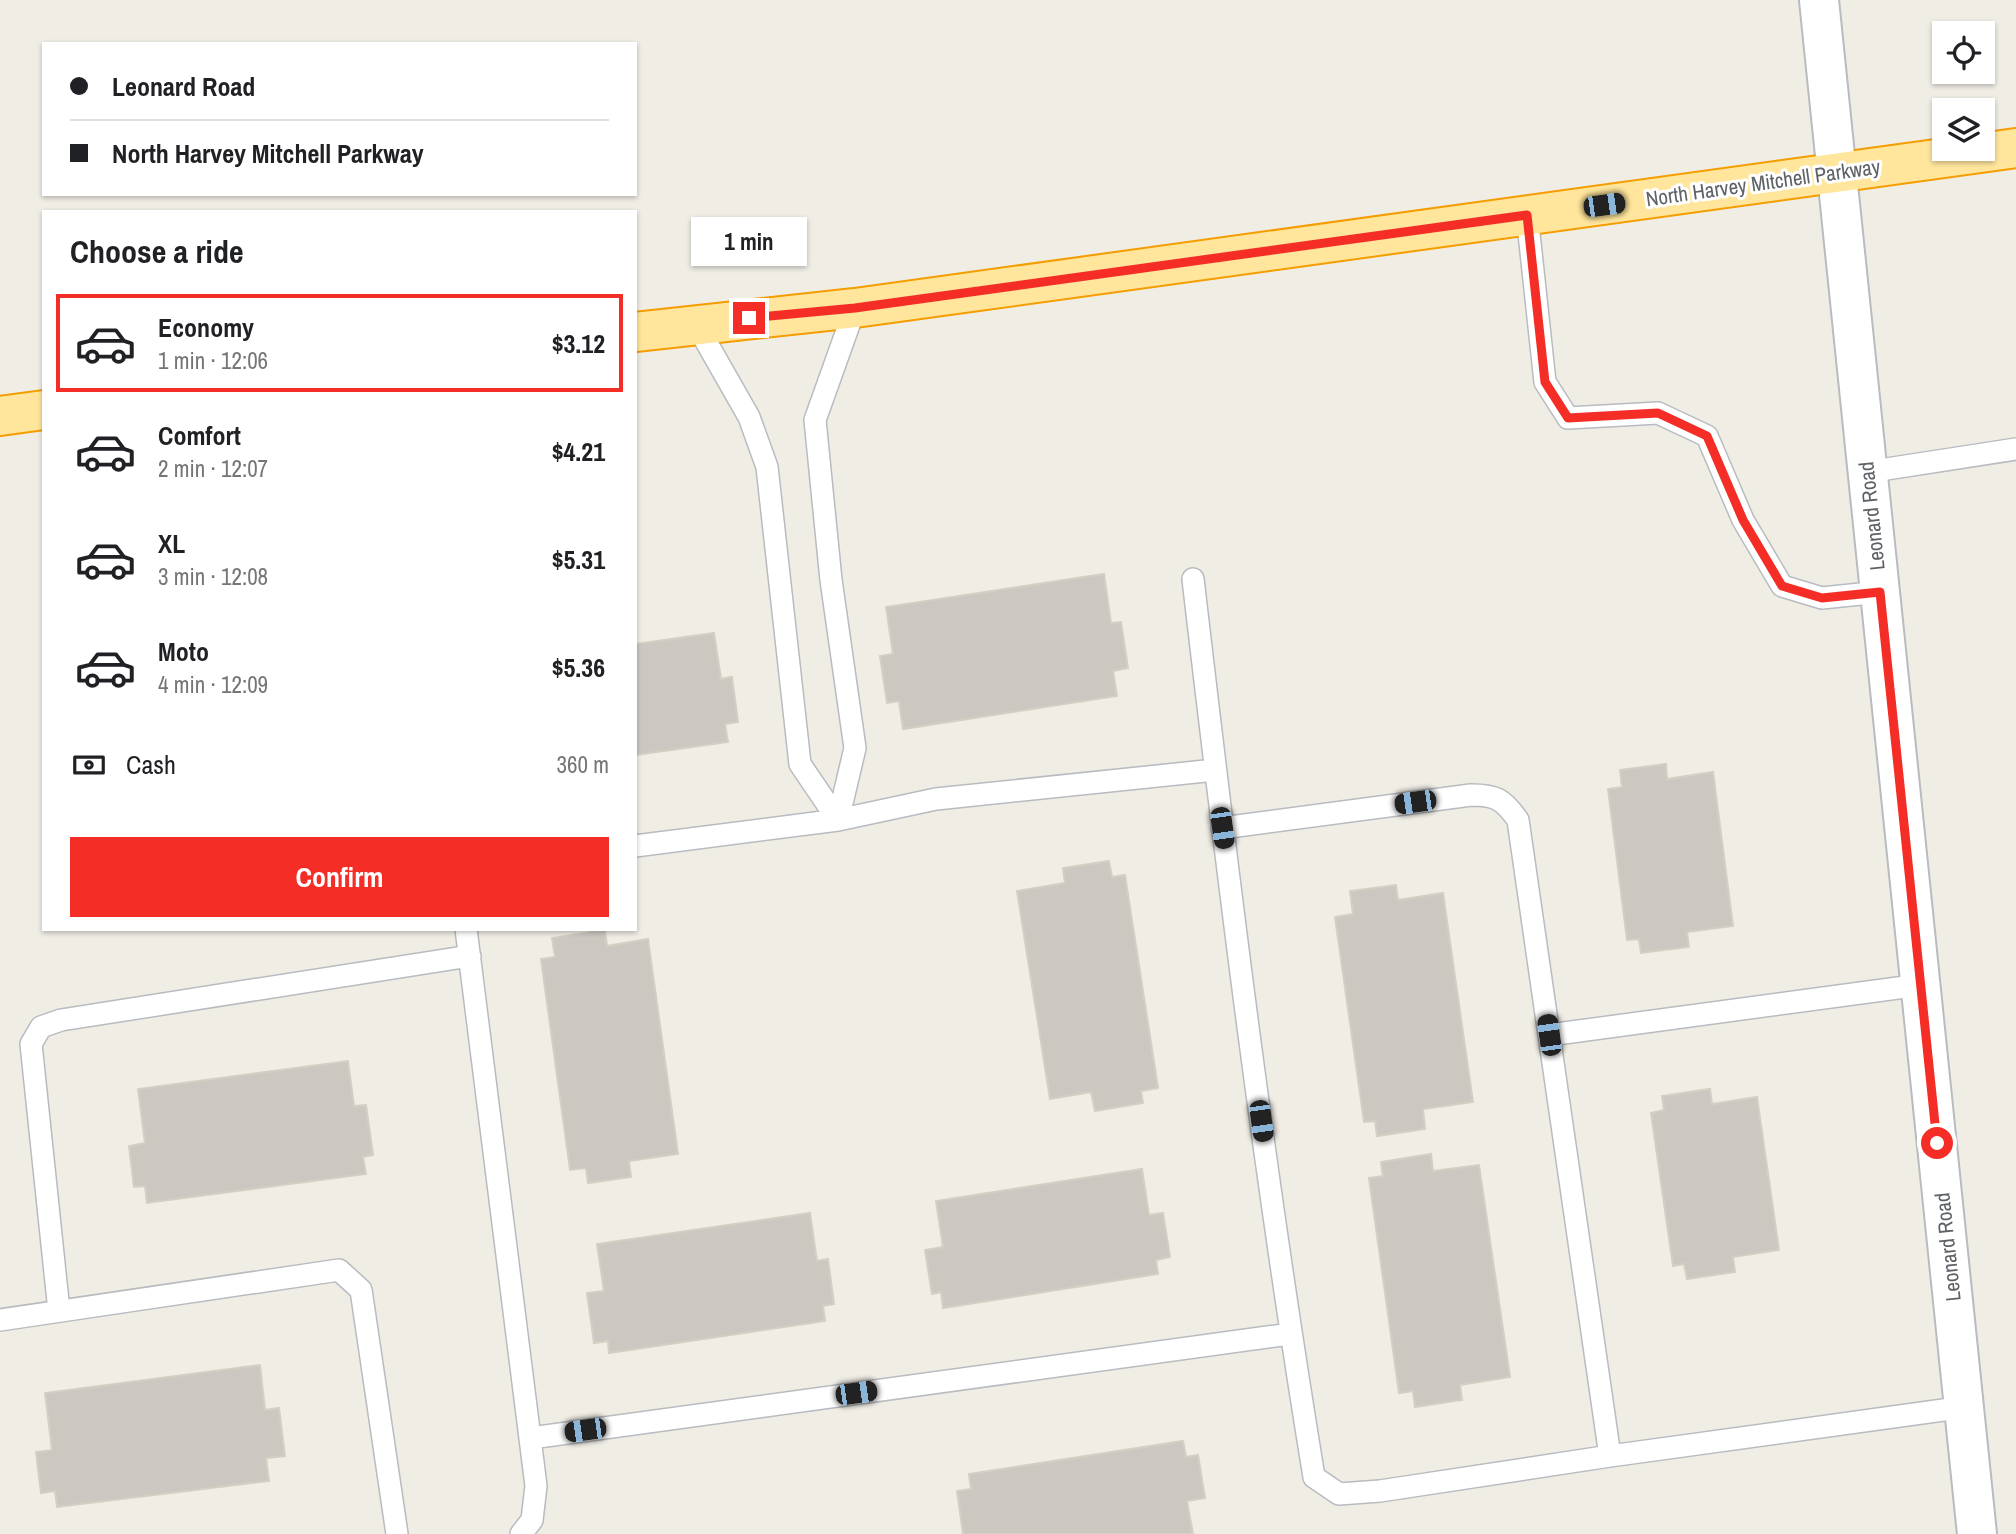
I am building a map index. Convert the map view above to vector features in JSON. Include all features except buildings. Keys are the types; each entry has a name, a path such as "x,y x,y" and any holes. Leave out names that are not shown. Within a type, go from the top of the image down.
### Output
{"highway":[{"name":"North Harvey Mitchell Parkway","path":"637,332 855,308 2016,148"},
{"path":"0,416 42,410"}],"street":[{"name":"Leonard Road","path":"1819,0 1978,1534"}],"lane":[{"path":"1527,215 1545,382 1568,418 1658,413 1707,436 1743,520 1782,586 1822,598 1880,592"},
{"path":"838,820 855,748 831,580 815,420 855,308"},
{"path":"696,324 749,417 767,467 800,764 838,820"},
{"path":"1867,472 2016,449"},
{"path":"1193,579 1222,828 1290,1334 1314,1477 1339,1494 1380,1492 1610,1456 1965,1407"},
{"path":"637,846 838,820 936,799 1215,770"},
{"path":"1222,828 1471,795 1490,795 1507,804 1518,820 1610,1456"},
{"path":"466,931 536,1486 532,1520 521,1534"},
{"path":"59,1311 31,1044 41,1027 61,1020 470,956"},
{"path":"1549,1035 1920,985"},
{"path":"0,1320 339,1270 361,1290 397,1534"},
{"path":"531,1438 1290,1334"}],"route":[{"path":"749,318 855,308 1527,215 1545,382 1568,418 1658,413 1707,436 1743,520 1782,586 1822,598 1880,592 1937,1143"}]}
